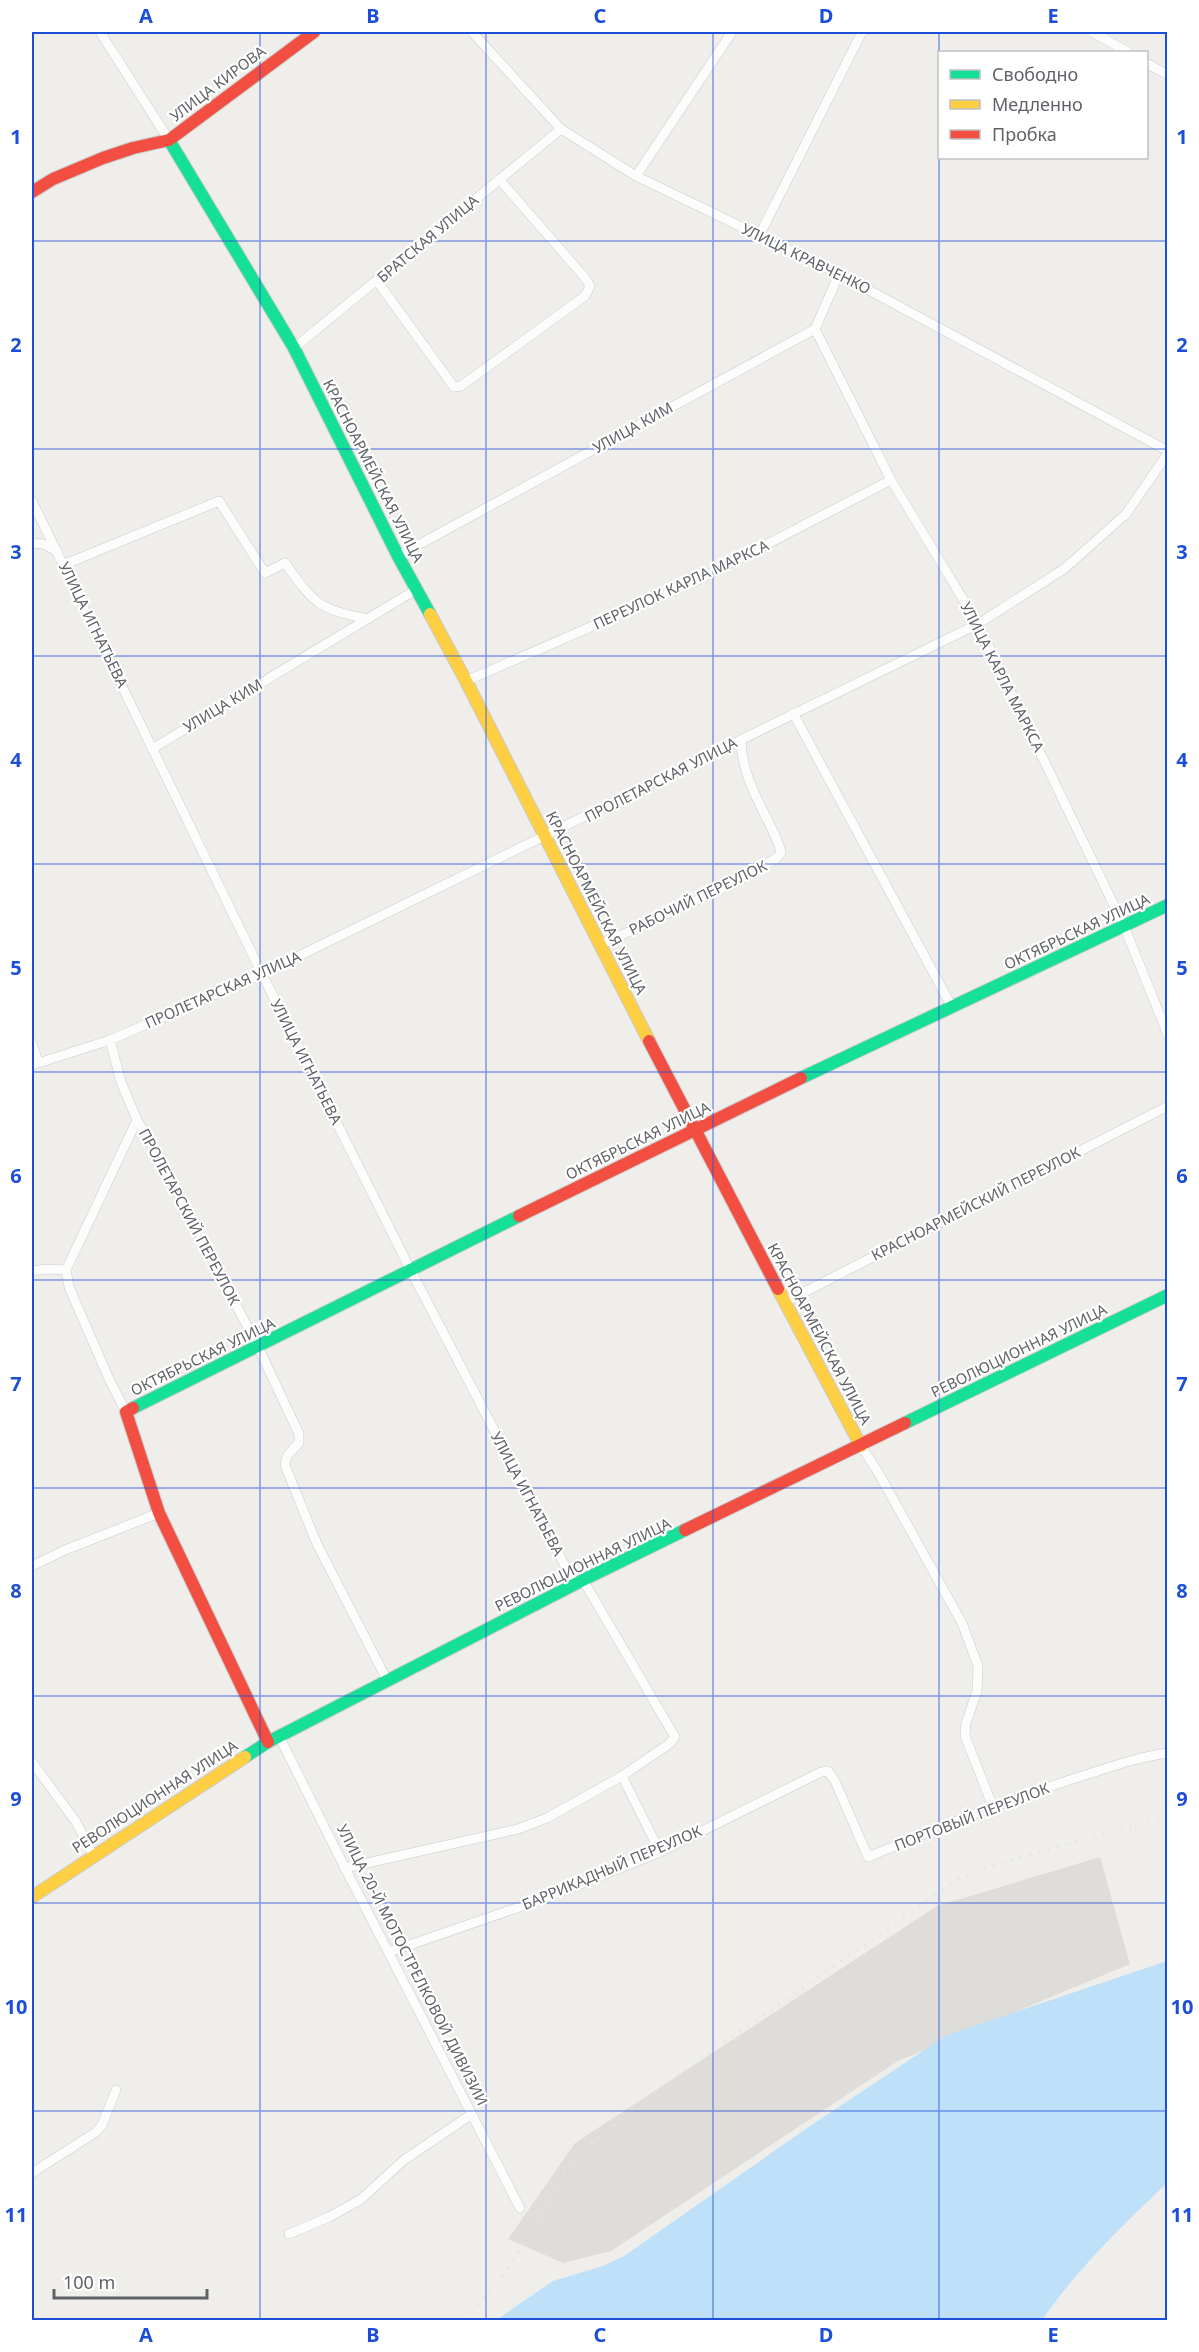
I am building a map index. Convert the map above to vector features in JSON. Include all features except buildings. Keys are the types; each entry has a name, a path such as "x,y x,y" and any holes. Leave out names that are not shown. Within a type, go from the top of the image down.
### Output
{"street":[{"name":"КРАСНОАРМЕЙСКАЯ УЛИЦА","path":"100,32 169,140 294,348 398,556 466,681 784,1302 861,1446 962,1623 978,1666 976,1691 966,1723 965,1736 993,1807"},
{"name":"УЛИЦА КИРОВА","path":"169,140 314,32"},
{"name":"УЛИЦА КРАВЧЕНКО","path":"472,32 561,129 636,176 839,274 1167,452"},
{"path":"636,176 732,32"},
{"path":"759,236 862,32"},
{"path":"1092,32 1126,51"},
{"path":"1148,64 1167,75"},
{"name":"БРАТСКАЯ УЛИЦА","path":"294,348 561,129"},
{"path":"32,192 53,179 103,158 169,140"},
{"path":"377,281 454,387 461,386 585,296 590,286 586,279 499,179"},
{"path":"815,329 839,274"},
{"name":"УЛИЦА КАРЛА МАРКСА","path":"815,329 891,480 978,624 1124,926 1167,1035"},
{"name":"УЛИЦА КИМ","path":"398,556 815,329"},
{"name":"ПРОЛЕТАРСКАЯ УЛИЦА","path":"35,1063 110,1040 262,974 978,624 1064,569 1125,514 1167,452"},
{"name":"ПЕРЕУЛОК КАРЛА МАРКСА","path":"466,681 692,583 891,480"},
{"name":"УЛИЦА ИГНАТЬЕВА","path":"32,501 262,974 410,1269 579,1583 675,1737 669,1744 622,1776"},
{"path":"63,565 219,501 265,573 285,563 314,601 337,613 368,619"},
{"path":"32,543 43,544 57,551"},
{"name":"УЛИЦА КИМ","path":"152,749 417,589"},
{"path":"793,713 952,1008"},
{"name":"РАБОЧИЙ ПЕРЕУЛОК","path":"600,945 735,883 777,858 781,853 749,784 742,760 741,740"},
{"name":"ОКТЯБРЬСКАЯ УЛИЦА","path":"126,1412 694,1130 1167,905"},
{"name":"ПРОЛЕТАРСКИЙ ПЕРЕУЛОК","path":"110,1040 122,1082 137,1120 162,1162 258,1347 301,1439 286,1456 284,1462 286,1468 317,1544 387,1680"},
{"path":"32,1043 35,1063"},
{"name":"КРАСНОАРМЕЙСКИЙ ПЕРЕУЛОК","path":"784,1302 1167,1106"},
{"path":"32,1271 66,1270 137,1120"},
{"name":"УЛИЦА 20-Й МОТОСТРЕЛКОВОЙ ДИВИЗИИ","path":"66,1270 69,1287 126,1412 159,1513 274,1739 345,1868 520,2208"},
{"name":"РЕВОЛЮЦИОННАЯ УЛИЦА","path":"32,1897 93,1855 274,1739 579,1583 1167,1295"},
{"path":"32,1566 65,1550 159,1513"},
{"name":"ПОРТОВЫЙ ПЕРЕУЛОК","path":"828,1771 835,1781 868,1857 1033,1791 1121,1763 1167,1753"},
{"path":"32,1762 75,1822 93,1855"},
{"name":"БАРРИКАДНЫЙ ПЕРЕУЛОК","path":"389,1952 543,1899 660,1852 821,1772 828,1771"},
{"path":"345,1868 518,1829 547,1818 622,1776 660,1852"},
{"path":"32,2173 96,2132 102,2125 116,2090"},
{"path":"288,2234 360,2200 404,2160 472,2114"}],"shaded area":[{"path":"1100,1857 1130,1964 898,2061 611,2251 563,2263 508,2239 575,2143 937,1906"}],"water":[{"path":"1167,1961 1167,2183 1086,2265 1042,2320 496,2320 553,2281 603,2266 624,2256 810,2126 947,2035"}],"railway":[{"path":"615,2119 960,1878 990,1866 1168,1816"},
{"path":"465,2320 506,2271 536,2223 562,2171 585,2148 624,2117"}],"traffic: fast":[{"path":"169,140 294,348 398,556 430,614"},
{"path":"801,1078 1168,905"},
{"path":"133,1408 519,1216"},
{"path":"905,1423 1168,1295"},
{"path":"245,1757 268,1742 685,1530"}],"traffic: slow":[{"path":"430,614 649,1041"},
{"path":"778,1289 861,1446"},
{"path":"32,1897 245,1757"}],"traffic: jam":[{"path":"32,192 53,179 103,158 169,140 314,32"},
{"path":"649,1041 778,1289"},
{"path":"519,1216 801,1078"},
{"path":"133,1408 126,1412 159,1513 268,1742"},
{"path":"685,1530 905,1423"}]}
